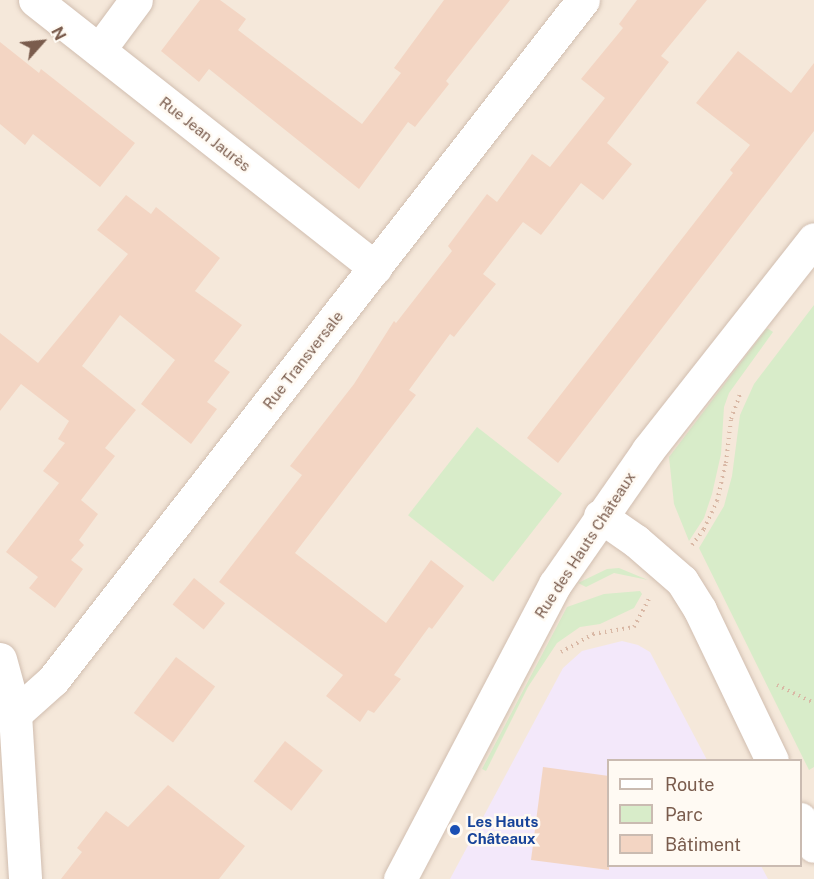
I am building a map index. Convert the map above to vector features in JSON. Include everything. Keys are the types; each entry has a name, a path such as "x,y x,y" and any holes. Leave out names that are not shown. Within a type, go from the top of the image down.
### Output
{"street":[{"name":"Rue Jean Jaurès","path":"35,0 375,268"},
{"path":"99,50 136,0"},
{"name":"Rue Transversale","path":"15,714 53,680 583,0"},
{"name":"Rue des Hauts Châteaux","path":"400,879 545,602 600,516 648,450 814,239"},
{"path":"600,516 636,541 682,581 700,610 772,759"},
{"path":"0,659 15,714 25,879"},
{"path":"802,821 814,846"}],"path":[{"path":"688,550 704,529 717,501 726,463 731,419 741,390"},
{"path":"556,658 571,645 593,634 634,627 653,592"}],"shaded area":[{"path":"0,0 814,0 814,879 0,879"},
{"path":"622,641 638,645 650,652 706,759 607,759 607,867 762,867 768,879 450,879 563,668 582,651"}],"green space":[{"path":"814,305 814,767 809,770 699,548 724,506 732,476 740,415 754,384"},
{"path":"767,328 773,332 729,393 724,407 721,454 712,494 704,518 689,541 674,504 669,457"},
{"path":"477,427 562,493 493,582 408,515"},
{"path":"619,568 648,580 614,573 586,587 578,583 607,569"},
{"path":"640,591 642,594 634,608 600,624 580,627 557,643 528,687 486,771 482,769 567,607 604,594"}],"building":[{"path":"200,0 220,0 246,19 238,30 362,124 401,73 394,68 444,0 510,0 446,81 449,84 415,127 408,122 359,189 209,69 199,82 161,51"},
{"path":"637,0 707,0 661,56 669,62 607,143 632,164 603,200 581,183 541,235 523,222 483,274 496,284 454,337 450,334 409,390 416,395 295,553 386,623 431,560 464,586 432,629 429,627 394,675 401,679 374,713 368,710 360,722 326,696 343,675 219,582 302,475 290,466 354,384 394,321 396,323 452,251 448,246 487,194 497,202 532,154 550,167 605,98 581,79 623,28 619,24"},
{"path":"0,42 39,73 41,69 135,143 100,187 33,134 25,145 0,124"},
{"path":"738,51 791,93 814,63 814,131 558,463 527,438 733,173 730,170 750,145 696,103"},
{"path":"126,195 151,214 156,207 220,258 195,291 242,325 214,361 230,372 207,402 217,409 191,444 141,404 175,360 120,315 82,366 136,410 105,448 115,456 81,500 98,514 79,540 84,545 71,560 83,569 55,608 29,588 38,577 6,552 59,483 43,471 65,443 58,439 69,421 21,384 0,411 0,333 38,363 128,254 97,230"},
{"path":"194,578 225,603 204,630 173,604"},
{"path":"176,657 215,686 173,742 134,713"},
{"path":"285,741 323,771 291,811 254,781"},
{"path":"543,767 607,776 607,867 609,870 531,860"},
{"path":"168,785 245,846 219,879 61,879 82,852 77,848 106,811 128,827"}],"place":[{"name":"Les Hauts Châteaux","path":"455,830"}]}
